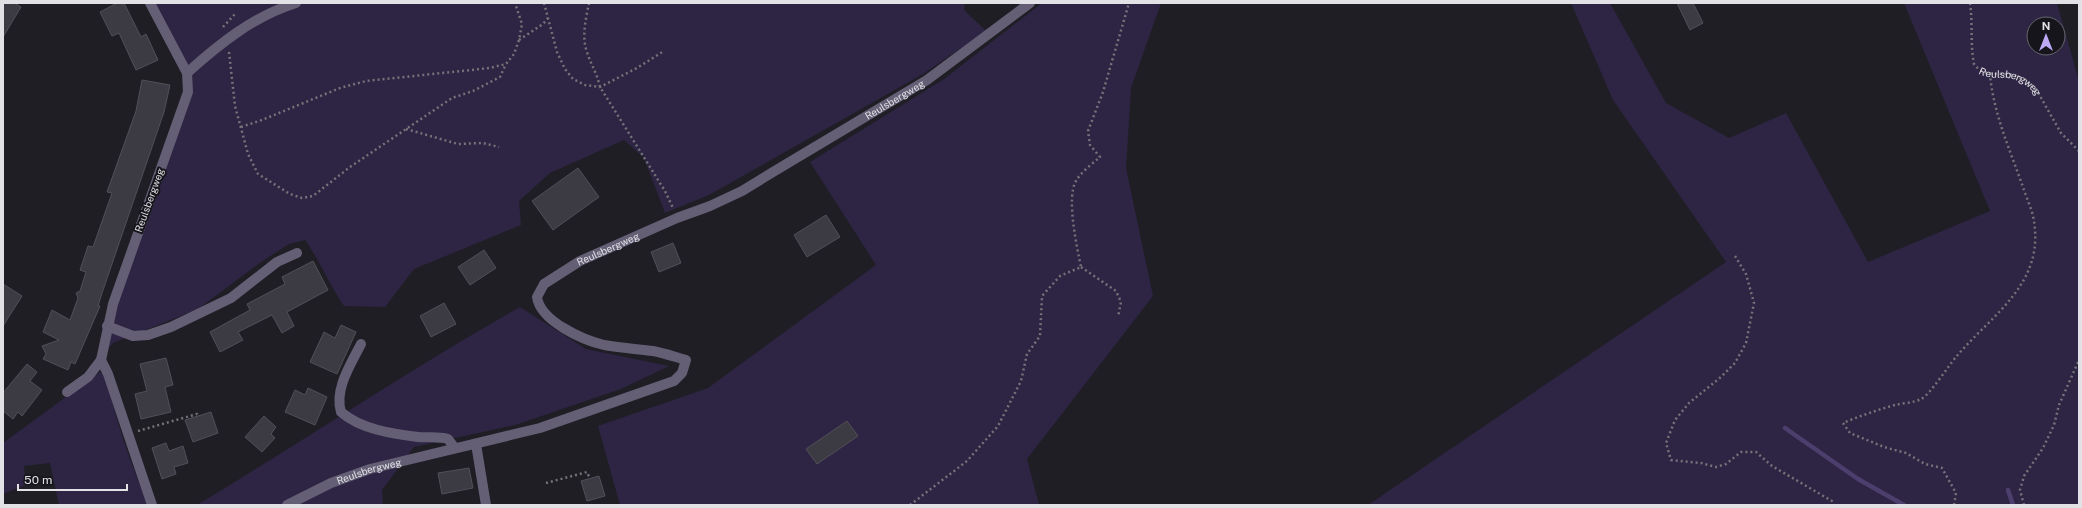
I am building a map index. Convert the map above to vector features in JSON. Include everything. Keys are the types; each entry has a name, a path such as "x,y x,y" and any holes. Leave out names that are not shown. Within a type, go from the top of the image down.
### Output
{"street":[{"name":"Reulsbergweg","path":"101,360 107,326 115,297 184,105 188,86 187,73 150,3"},
{"path":"187,73 227,40 272,12 296,3"},
{"name":"Reulsbergweg","path":"287,505 331,483 370,469 454,447 476,444 540,428 674,381 682,373 686,360 654,352 602,344 586,339 562,327 542,310 537,297 544,284 561,272 677,218 710,206 742,191 927,80 1030,3"},
{"path":"107,326 133,336 148,335 171,327 231,298 277,262 297,254"},
{"path":"361,344 342,384 339,396 342,412 358,423 385,430 410,436 448,439 454,447"},
{"path":"67,392 88,377 101,360 108,374 152,505"},
{"path":"476,444 486,505"}],"path":[{"path":"227,40 235,106 248,154 258,174 290,194 302,198 313,196 350,167 452,98 473,91 500,77 506,64 514,54 519,40 522,24 515,3"},
{"path":"544,3 549,17 557,52 565,69 574,78 585,85 600,87 637,68 664,51"},
{"path":"589,3 584,36 586,50 598,74 600,87 665,191 677,218"},
{"path":"1118,317 1121,302 1116,291 1080,267 1074,226 1073,187 1076,180 1100,157 1090,145 1088,131 1103,92 1128,3"},
{"name":"Reulsbergweg","path":"1970,3 1974,64 1982,72 1990,75 2014,75 2030,84 2036,90 2061,133 2079,151"},
{"path":"519,40 544,24 549,17"},
{"path":"240,127 262,120 340,88 366,81 474,70 506,64"},
{"path":"1954,505 1956,493 1942,468 1925,464 1906,453 1884,447 1850,432 1843,423 1880,409 1922,399 1969,342 1991,322 2006,304 2023,283 2032,264 2035,244 2033,215 1999,122 1992,95 1990,75"},
{"path":"406,129 458,144 483,143 499,147"},
{"path":"1735,256 1746,274 1754,303 1746,344 1735,363 1721,377 1689,403 1675,420 1666,444 1671,460 1701,463 1716,467 1726,464 1742,452 1756,452 1772,466 1832,501 1834,505"},
{"path":"910,505 967,462 998,426 1021,381 1027,354 1040,336 1042,296 1060,276 1080,267"},
{"path":"2024,505 2020,490 2024,476 2043,448 2054,425 2059,405 2079,360"},
{"path":"128,434 197,414 198,416"},
{"path":"546,483 587,472 590,478"}],"shaded area":[{"path":"152,3 965,3 964,10 986,31 923,74 709,195 665,213 644,158 624,140 550,173 519,201 521,225 414,269 385,307 344,306 305,240 289,244 261,262 198,309 113,343 102,357 102,349 190,80"},
{"path":"1042,3 1161,3 1131,88 1126,168 1153,296 1027,459 1039,505 620,505 598,426 708,388 876,265 810,162 944,79"},
{"path":"1571,3 1610,3 1666,103 1729,138 1786,113 1868,262 1990,211 1904,3 2057,3 2061,16 2026,16 2026,56 2066,56 2066,35 2079,81 2079,505 1368,505 1726,262 1613,100"},
{"path":"520,307 586,349 669,366 621,389 515,425 414,447 382,490 383,505 197,505 438,355"},
{"path":"100,372 105,376 124,442 135,473 149,505 59,505 50,463 24,466 26,485 3,494 3,443"}],"building":[{"path":"3,3 14,3 21,7 3,37"},
{"path":"117,3 124,3 141,37 146,34 158,60 136,70 119,33 112,36 100,12"},
{"path":"1677,3 1693,3 1703,23 1690,30"},
{"path":"142,80 170,85 164,112 101,296 98,306 100,306 75,364 71,362 68,370 43,359 46,354 42,346 59,340 43,332 52,310 70,320 78,298 76,293 80,291 86,272 80,270 88,246 93,247 112,193 107,192 136,111"},
{"path":"578,168 599,197 553,230 532,201"},
{"path":"826,215 840,237 807,257 794,235"},
{"path":"673,243 681,263 659,272 651,252"},
{"path":"484,250 496,268 470,285 458,267"},
{"path":"313,261 328,290 287,312 294,326 282,333 272,315 238,332 243,340 220,352 210,332 250,310 247,304 285,284 282,277"},
{"path":"3,284 22,296 3,326"},
{"path":"444,303 456,324 431,337 420,316"},
{"path":"341,325 356,332 337,374 310,362 324,332 335,338"},
{"path":"166,358 173,385 165,387 171,412 141,419 135,394 147,391 140,364"},
{"path":"27,364 37,372 30,381 42,390 22,416 18,412 13,419 3,411 3,393"},
{"path":"308,388 327,397 315,425 285,412 295,390 305,395"},
{"path":"211,412 218,433 193,442 185,420"},
{"path":"264,416 276,427 271,434 275,438 262,452 245,437"},
{"path":"847,421 858,436 817,464 806,449"},
{"path":"166,443 169,451 183,446 188,463 174,467 176,474 162,479 152,448"},
{"path":"469,468 473,488 442,494 438,473"},
{"path":"599,476 605,496 587,501 581,481"}],"waterway":[{"path":"1785,428 1858,479 1904,505"},
{"path":"2008,490 2013,505"}]}
